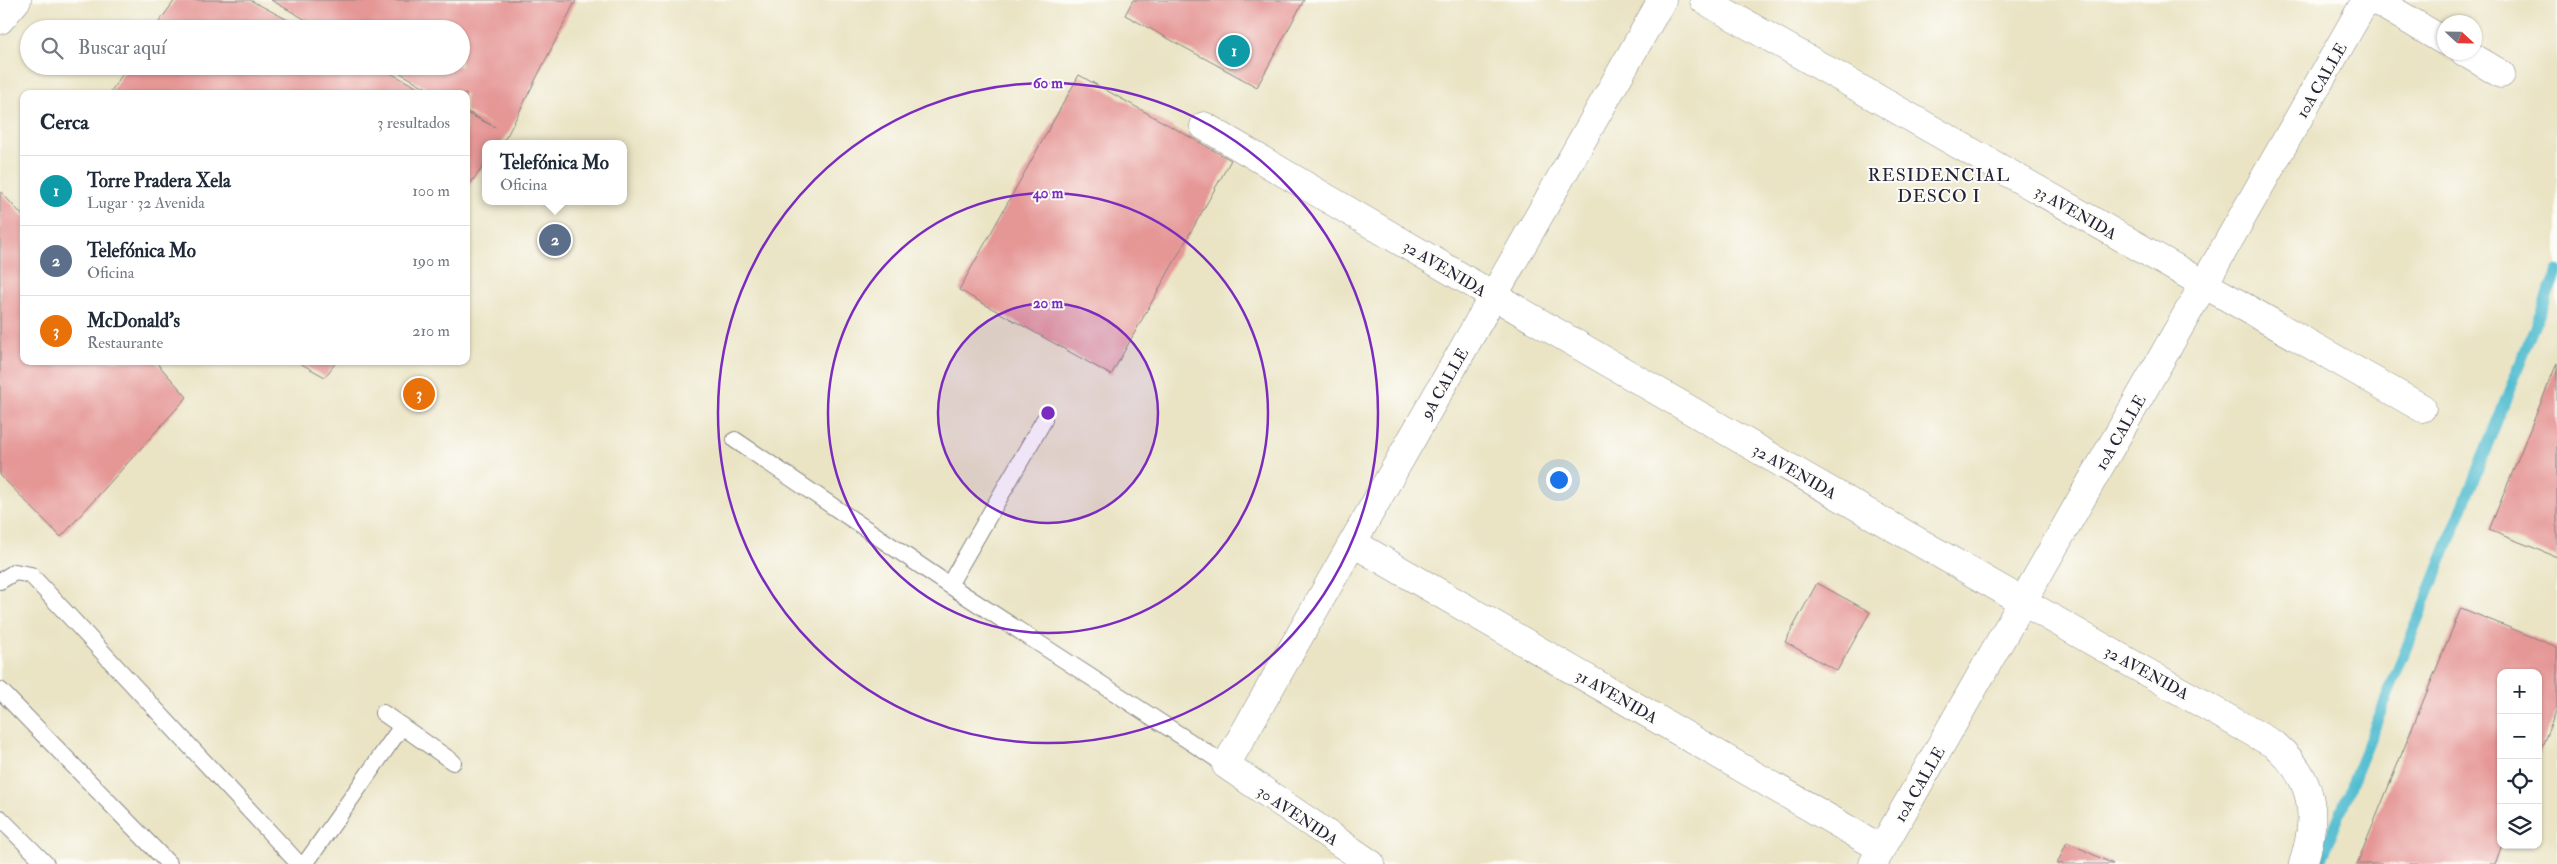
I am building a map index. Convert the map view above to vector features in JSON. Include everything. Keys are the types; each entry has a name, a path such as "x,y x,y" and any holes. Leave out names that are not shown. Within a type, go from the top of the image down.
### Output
{"street":[{"path":"0,20 17,0"},
{"name":"9A CALLE","path":"1226,765 1662,0"},
{"name":"33 AVENIDA","path":"1704,0 2422,408"},
{"name":"10A CALLE","path":"1877,856 2366,0"},
{"path":"2375,0 2437,37"},
{"path":"2477,60 2501,74"},
{"name":"32 AVENIDA","path":"1204,126 1493,296 2022,602 2275,745 2292,760 2306,783 2312,814 2309,846 2303,864"},
{"name":"31 AVENIDA","path":"1353,543 1877,856"},
{"name":"30 AVENIDA","path":"1226,765 1371,864"}],"lane":[{"path":"949,585 1044,420"},
{"path":"735,440 949,585 1226,765"},
{"path":"0,581 15,572 31,575 299,864"},
{"path":"0,690 169,864"},
{"path":"382,713 453,762"},
{"path":"306,864 402,726"},
{"path":"0,818 46,864"}],"building":[{"path":"175,0 250,0 288,20 161,20"},
{"path":"271,0 576,0 508,134 504,140 482,140 482,168 470,184 470,115 495,127 470,113 470,90 430,90 404,75 470,75 470,20 306,20"},
{"path":"1133,0 1304,0 1257,87 1125,15"},
{"path":"122,75 394,75 422,90 112,90"},
{"path":"1079,75 1231,160 1111,375 959,290"},
{"path":"0,191 20,213 20,365 159,365 187,397 61,537 0,475"},
{"path":"2557,363 2557,557 2489,530"},
{"path":"303,365 334,365 325,377"},
{"path":"1817,583 1870,612 1837,671 1785,642"},
{"path":"2461,608 2557,647 2557,709 2542,746 2542,669 2497,669 2497,849 2501,849 2495,864 2357,864"},
{"path":"2067,842 2113,864 2057,864"}],"waterway":[{"path":"2320,864 2557,271"}],"place":[{"name":"Torre Pradera Xela","path":"1234,51"},
{"name":"Telefónica Mo","path":"555,240"},
{"name":"McDonald's","path":"419,394"}],"district":[{"name":"RESIDENCIAL DESCO I","path":"1939,185"}]}
